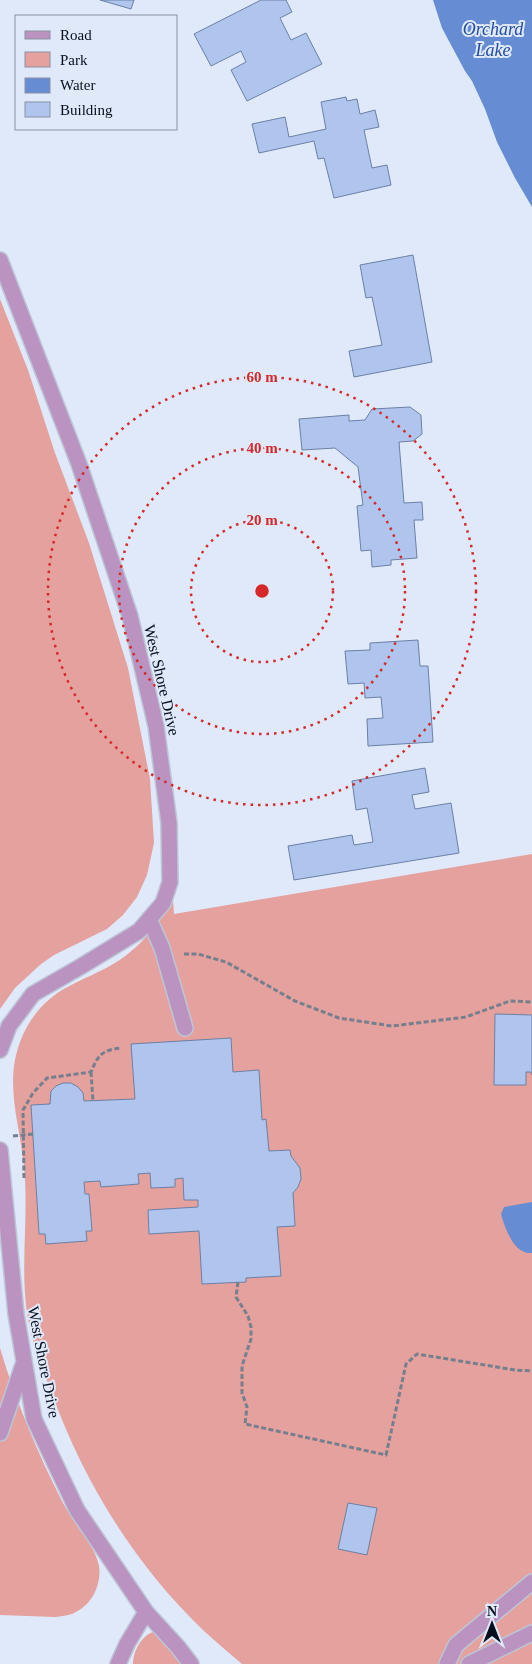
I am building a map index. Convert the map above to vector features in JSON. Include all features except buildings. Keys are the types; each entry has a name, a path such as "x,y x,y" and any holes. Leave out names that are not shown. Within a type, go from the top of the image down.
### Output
{"street":[{"name":"West Shore Drive","path":"0,260 79,464 130,616 156,726 169,823 170,882 164,902 139,931 80,968 33,994 9,1026 0,1050"},
{"path":"149,919 164,955 185,1028"},
{"name":"West Shore Drive","path":"0,1150 6,1278 34,1419 77,1510 146,1612 191,1664"},
{"path":"0,1433 23,1364"},
{"path":"447,1664 456,1645 532,1582"},
{"path":"118,1664 127,1644 146,1612"},
{"path":"469,1664 532,1633"}],"path":[{"path":"164,955 198,954 226,962 295,1001 339,1018 392,1026 466,1017 510,1001 532,1002"},
{"path":"93,1100 91,1072 96,1060 107,1049 121,1048"},
{"path":"24,1135 23,1110 33,1093 47,1078 91,1072"},
{"path":"8,1136 33,1134"},
{"path":"238,1282 236,1297 248,1316 251,1327 251,1339 242,1366 242,1393 247,1407 245,1424 386,1455 406,1364 417,1354 532,1371"}],"green space":[{"path":"0,299 28,370 55,453 89,543 128,668 150,779 154,843 147,875 137,897 123,915 107,929 54,955 41,964 15,988 0,1009"},
{"path":"532,854 532,1664 242,1664 204,1631 179,1605 134,1550 95,1489 79,1457 40,1362 29,1323 25,1295 25,1185 13,1078 20,1043 28,1025 45,1003 64,989 108,967 129,953 153,929 173,899 174,914"},
{"path":"0,1348 20,1408 45,1466 63,1503 89,1542 97,1558 99,1580 94,1594 86,1605 69,1615 55,1617 0,1615"},
{"path":"153,1632 162,1639 182,1664 133,1664 138,1645"}],"water":[{"name":"Orchard Lake","path":"433,0 532,0 532,207 497,142 472,81 442,28"},
{"path":"532,1202 532,1253 520,1250 511,1240 501,1214 504,1207"}]}
